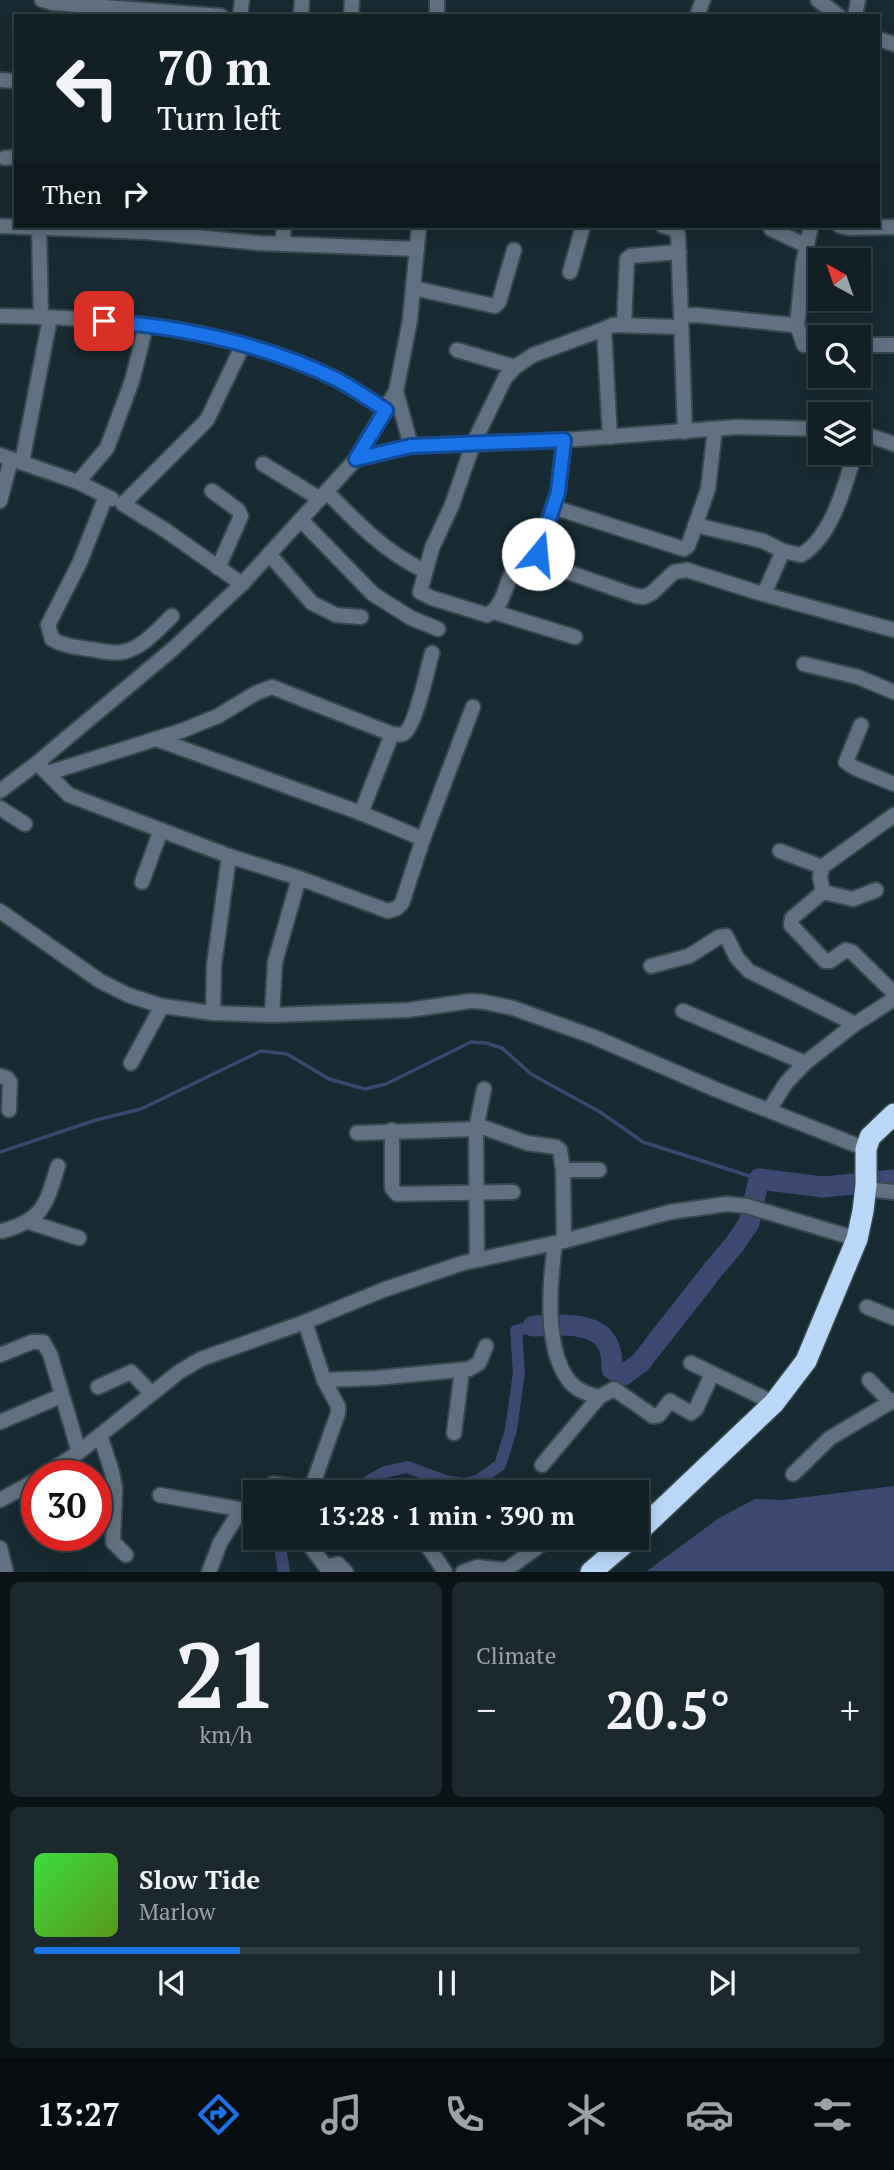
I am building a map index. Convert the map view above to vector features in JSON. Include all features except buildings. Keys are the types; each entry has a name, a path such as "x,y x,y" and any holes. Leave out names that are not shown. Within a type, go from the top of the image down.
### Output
{"highway":[{"path":"649,1522 774,1403 806,1361 856,1238 870,1137 894,1114"},
{"path":"591,1572 617,1550"}],"street":[{"path":"818,0 836,14"},
{"path":"49,6 142,5 197,11"},
{"path":"865,228 894,227"},
{"path":"0,500 45,317 39,228 146,232 282,244 416,249"},
{"path":"282,244 284,228"},
{"path":"43,768 242,584 356,459 396,391 410,320 419,228"},
{"path":"570,272 582,228"},
{"path":"671,228 678,234 685,432"},
{"path":"808,345 804,345 797,326 811,228"},
{"path":"771,229 807,246"},
{"path":"413,288 495,306 499,302 514,250"},
{"path":"624,325 627,259 631,256 679,252"},
{"path":"575,637 494,612 485,615 423,595 419,589 432,548 452,505 472,444 505,379 515,367 533,355 613,325 681,321 696,315 797,326"},
{"path":"0,316 45,317 201,333 278,355 336,380 386,410"},
{"path":"78,482 107,448 132,381 146,326"},
{"path":"604,329 610,437"},
{"path":"123,504 207,420 243,345"},
{"path":"871,345 894,345"},
{"path":"457,350 515,367"},
{"path":"396,391 411,446"},
{"path":"356,459 411,446 564,440 737,427 808,429"},
{"path":"554,507 680,549 688,546 708,489 715,429"},
{"path":"871,438 894,443"},
{"path":"539,559 541,538 554,507 560,481 564,440"},
{"path":"11,459 78,482 123,504 242,584"},
{"path":"263,464 324,495 405,562 425,571"},
{"path":"695,525 763,541 783,551 801,555 810,549 821,535 841,496 851,465"},
{"path":"212,491 238,510 241,516 218,568"},
{"path":"106,496 80,562 48,625 52,639 72,646 121,653 133,649 172,616"},
{"path":"301,520 373,594 411,618 438,629"},
{"path":"764,594 783,551"},
{"path":"269,554 312,603 336,615 362,617"},
{"path":"494,612 517,564 527,556 644,597 679,570 687,570 894,630"},
{"path":"0,791 43,768 156,739 218,716 256,693 272,687 392,734 401,735 408,730 432,653"},
{"path":"804,664 858,677 894,692"},
{"path":"43,768 69,795 229,856 388,911 397,908 402,902 473,708"},
{"path":"861,725 846,762 894,783"},
{"path":"361,813 392,734"},
{"path":"156,739 361,813 423,839"},
{"path":"0,808 25,824"},
{"path":"823,892 820,877 822,867 894,815"},
{"path":"142,882 160,830"},
{"path":"780,851 822,867"},
{"path":"213,1013 214,965 229,856"},
{"path":"272,1015 275,962 299,878"},
{"path":"823,892 853,899 876,890"},
{"path":"769,1110 786,1083 805,1063 894,996 852,952 846,950 830,961 825,961 791,925 792,918 823,892"},
{"path":"0,911 100,981 128,995 162,1006 213,1013 272,1015 408,1010 471,1001 513,1008 594,1037 769,1110 894,1192"},
{"path":"651,966 689,956 719,937 726,936 732,949 749,971 855,1024"},
{"path":"131,1063 162,1006"},
{"path":"683,1011 805,1063"},
{"path":"0,1076 10,1082 9,1110"},
{"path":"477,1259 477,1127 484,1090"},
{"path":"357,1133 477,1127 527,1143 556,1147 562,1156 563,1170 559,1242 550,1301 551,1326 558,1356 569,1380 579,1390 599,1397"},
{"path":"392,1130 393,1192 513,1192"},
{"path":"1,1236 29,1222 40,1211 58,1166"},
{"path":"563,1170 600,1170"},
{"path":"67,1460 151,1393 201,1359 383,1290 477,1259 709,1205 754,1208 856,1238"},
{"path":"29,1222 79,1238"},
{"path":"867,1307 894,1318"},
{"path":"304,1322 324,1380 338,1406 316,1480"},
{"path":"0,1355 32,1342 43,1342 50,1354 79,1452"},
{"path":"324,1380 462,1370 479,1363 486,1346"},
{"path":"691,1363 774,1403"},
{"path":"454,1433 462,1370"},
{"path":"99,1387 131,1371 151,1393"},
{"path":"542,1465 599,1397 614,1389 653,1416 659,1415 670,1401 691,1413 696,1409 712,1374"},
{"path":"793,1474 830,1438 892,1401 869,1380"},
{"path":"0,1422 61,1396"},
{"path":"100,1435 112,1472 115,1504 113,1542 126,1555"},
{"path":"0,1500 21,1489"},
{"path":"160,1495 243,1511"},
{"path":"209,1572 220,1543 240,1511"},
{"path":"649,1511 654,1517"},
{"path":"0,1548 6,1572"},
{"path":"313,1550 326,1567 338,1564 345,1572"},
{"path":"430,1550 445,1572"},
{"path":"463,1572 477,1567 506,1570 534,1550"}],"water":[{"path":"894,1486 894,1571 647,1571 719,1518 755,1499 783,1500"}],"waterway":[{"path":"0,1152 96,1120 141,1109 261,1051 287,1054 329,1079 365,1089 386,1084 471,1042 502,1048 531,1074 600,1112 643,1142 759,1179"},
{"path":"533,1326 576,1326 596,1332 604,1338 609,1347 612,1369 624,1375 641,1362 734,1245 749,1223 759,1179 823,1187 894,1180"},
{"path":"479,1480 500,1465 511,1430 519,1372 516,1331 533,1326"},
{"path":"371,1480 385,1472 407,1467 443,1480"},
{"path":"280,1550 284,1572"}],"route":[{"path":"104,321 201,333 278,355 336,380 386,410 356,459 411,446 564,440 558,492 538,554"}]}
